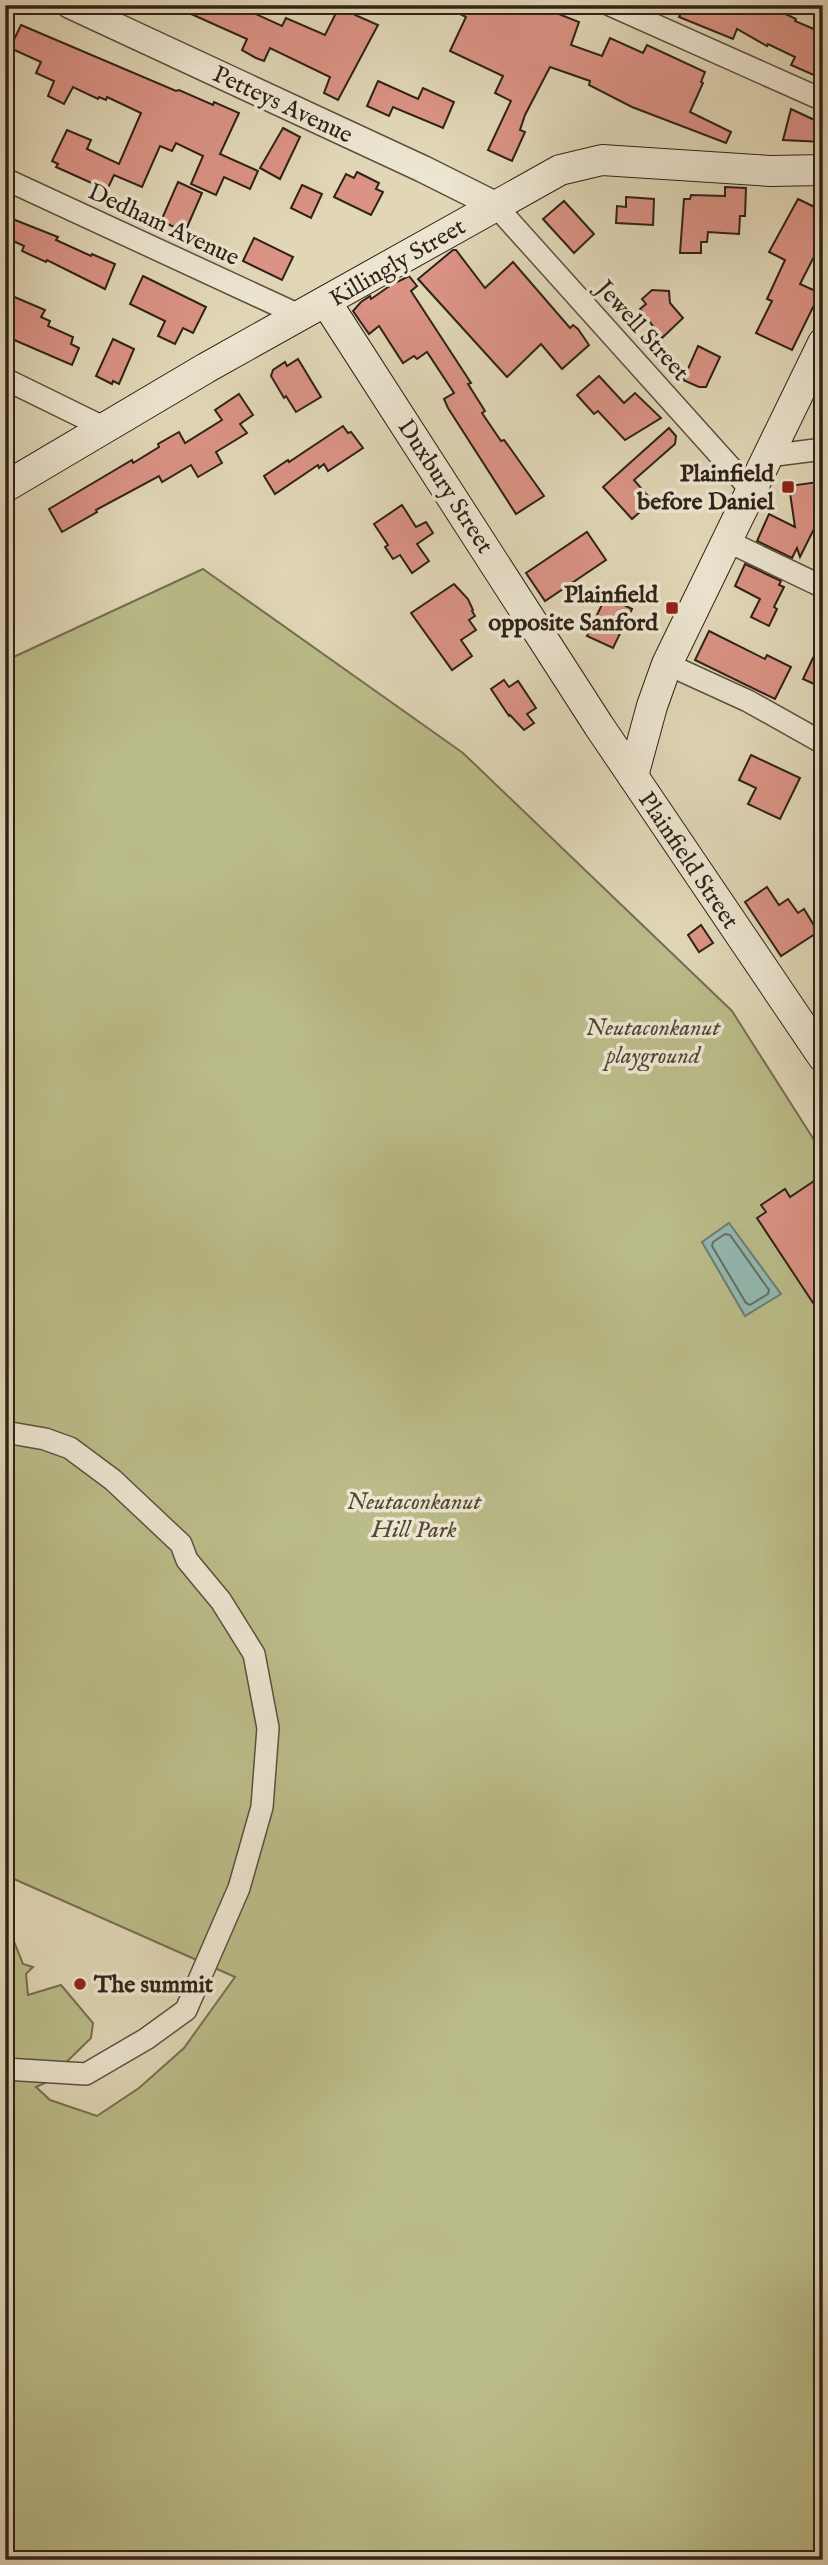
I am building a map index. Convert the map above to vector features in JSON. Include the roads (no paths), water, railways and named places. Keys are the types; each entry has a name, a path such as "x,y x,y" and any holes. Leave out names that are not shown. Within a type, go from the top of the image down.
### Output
{"main road":[{"name":"Killingly Street","path":"5,488 206,368 560,170 602,160 771,171 823,170"},
{"name":"Duxbury Street","path":"314,309 633,776"},
{"name":"Plainfield Street","path":"823,343 667,664 652,706 633,776 823,1057"}],"street":[{"name":"Petteys Avenue","path":"70,5 495,205"},
{"path":"610,5 823,100"},
{"name":"Dedham Avenue","path":"5,179 314,309"},
{"name":"Jewell Street","path":"495,205 751,491"},
{"path":"5,379 105,428"},
{"path":"768,456 823,449"},
{"path":"727,541 823,587"},
{"path":"667,664 748,701 823,743"},
{"path":"5,1432 45,1438 71,1448 113,1480 181,1544 187,1560 221,1601 254,1654 268,1728 262,1807 239,1888 186,2010 146,2039 86,2074 5,2069"}],"water":[{"path":"729,1223 781,1294 745,1316 702,1242"}],"place":[{"name":"Plainfield before Daniel","path":"788,487"},
{"name":"Plainfield opposite Sanford","path":"672,608"},
{"name":"The summit","path":"80,1984"}],"park label":[{"name":"Neutaconkanut playground","path":"653,1041"},
{"name":"Neutaconkanut Hill Park","path":"414,1515"}]}
